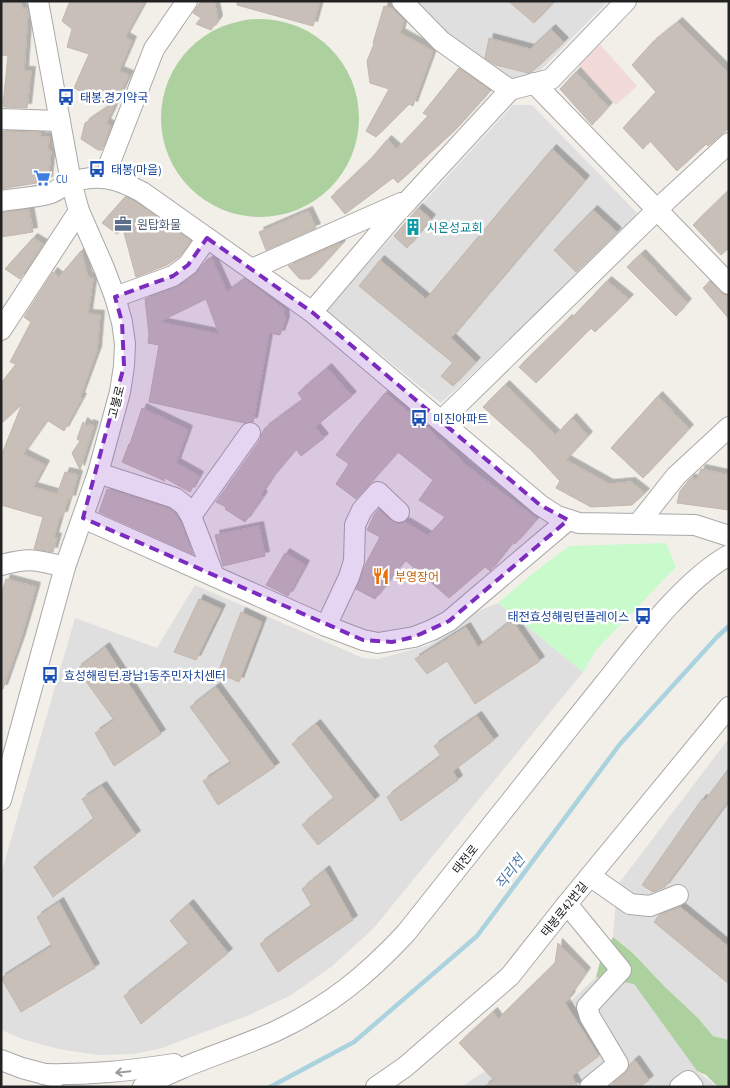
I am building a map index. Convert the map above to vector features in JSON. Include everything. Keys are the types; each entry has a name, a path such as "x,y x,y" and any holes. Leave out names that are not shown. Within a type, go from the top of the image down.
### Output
{"street":[{"name":"고불로","path":"1,800 7,753 65,568 98,473 120,392 124,366 125,344 122,322 115,297 79,211 71,182 38,1"},
{"path":"107,178 114,154 154,49 187,1"},
{"path":"402,1 441,41 510,90"},
{"path":"312,312 408,200 510,90 550,79 626,1"},
{"path":"534,83 729,284"},
{"path":"1,119 60,121"},
{"path":"441,421 656,210 729,143"},
{"path":"1,201 52,193 71,182 95,177 107,178 127,184 142,192 312,312 540,505 557,516 579,523 694,524 729,536"},
{"path":"252,270 408,200"},
{"path":"1,330 79,211"},
{"path":"115,297 173,276 188,265 207,238"},
{"path":"638,524 676,476 729,427"},
{"path":"191,516 250,433"},
{"path":"98,473 175,498 184,505 191,516 214,576"},
{"path":"326,626 349,577 354,561 355,525 362,510 378,492 399,512"},
{"path":"83,518 326,626 363,640 378,643 414,637 449,621 568,520"},
{"name":"태전로","path":"142,1087 158,1078 300,1019 356,983 406,933 634,648 676,600 714,564 729,556"},
{"path":"1,565 22,559 36,560 65,568"},
{"name":"태봉로42번길","path":"377,1086 405,1067 510,976 566,904 729,707"},
{"path":"590,876 630,904 650,906 678,895"},
{"path":"566,904 620,970 587,1007 590,1017 618,1064 590,1087"},
{"path":"48,1080 81,1075 127,1072 206,1058"},
{"path":"1,1060 48,1080 79,1084 84,1087"},
{"path":"680,1087 688,1082 693,1087"}],"highlighted area":[{"path":"207,238 312,312 540,505 568,520 449,621 414,637 392,642 363,640 83,518 124,366 122,322 115,297 173,276 188,265"}],"shaded area":[{"path":"413,1 608,1 538,73 514,80 445,31"},
{"path":"598,42 637,86 616,105 577,64"},
{"name":"미진아파트","path":"513,105 532,105 640,216 441,403 325,310"},
{"path":"195,585 363,658 378,659 429,645 471,614 498,603 583,672 373,929 331,967 291,995 247,1016 162,1048 134,1054 97,1055 59,1049 25,1040 1,1030 1,874 75,618 157,648"},
{"path":"729,738 729,1040 713,1036 698,1018 664,986 634,953 613,937 617,886"},
{"path":"596,977 634,984 697,1071 717,1087 461,1087 527,1043"}],"green space":[{"path":"260,19 289,23 307,31 330,48 347,71 355,89 359,118 355,147 347,165 330,188 307,205 289,213 260,217 231,213 213,205 190,188 173,165 165,147 161,118 165,89 173,71 190,48 213,31 231,23"},
{"path":"666,543 676,567 596,650 583,672 498,603 569,546"},
{"path":"613,937 633,953 698,1018 713,1036 729,1040 729,1087 718,1087 706,1075 697,1071 634,984 596,977 600,962"}],"building":[{"path":"1,1 21,1 22,9 27,8 24,71 31,71 27,108 4,107 3,104 8,56 1,55"},
{"path":"70,1 145,1 125,37 132,41 119,71 129,75 106,123 111,126 102,150 98,150 81,139 85,123 110,106 74,88 89,54 67,47 72,29 62,21"},
{"path":"201,1 214,1 218,20 211,30 196,24 201,18 193,13"},
{"path":"237,1 320,1 313,26 237,5"},
{"path":"508,1 555,1 534,23"},
{"path":"384,6 393,9 404,20 400,33 433,51 413,106 409,104 376,137 366,131 389,89 370,83 367,61 374,44"},
{"path":"678,22 729,73 729,128 708,146 706,144 677,171 650,141 643,149 623,128 656,92 632,65 652,43"},
{"path":"551,29 564,42 533,71 528,73 496,65 485,58 489,38 530,49"},
{"path":"459,68 490,91 455,130 398,183 393,178 345,214 331,197 369,161 387,140 397,149 428,116 423,113"},
{"path":"576,72 608,107 592,125 560,89"},
{"path":"1,131 40,132 40,137 49,137 48,151 51,151 48,181 1,189"},
{"path":"552,149 585,180 451,338 476,362 453,386 441,376 453,363 359,286 380,260 426,299"},
{"path":"729,190 729,248 721,255 693,225"},
{"path":"125,197 136,202 191,241 179,257 167,265 136,277 123,229 117,234 102,223"},
{"name":"시온성교회","path":"418,208 431,219 407,248 394,236"},
{"path":"29,209 33,232 1,237 1,213"},
{"path":"593,210 617,232 576,272 554,250"},
{"path":"308,211 316,228 266,250 259,232"},
{"path":"33,238 43,244 20,279 5,269"},
{"path":"340,243 341,245 310,279 300,279 288,266"},
{"path":"81,251 88,277 93,278 88,314 100,315 97,351 80,397 82,398 64,431 47,420 23,454 45,465 33,487 57,494 65,472 78,475 71,500 68,499 63,516 60,516 54,537 57,538 53,552 34,549 43,517 1,505 1,456 22,404 1,424 1,383 16,364 10,362 31,322 24,317 53,272 59,277"},
{"path":"641,254 687,303 676,316 627,267"},
{"path":"212,259 227,292 245,279 284,309 285,321 280,335 269,333 253,422 244,423 149,402 159,345 148,343 149,334 145,299 180,286 195,274 203,264","holes":["206,299 219,334 159,322"]},
{"path":"607,281 629,299 595,332 591,328 536,383 519,367 568,319 569,321"},
{"path":"710,281 721,293 729,296 729,319 703,288"},
{"path":"327,368 352,396 315,427 324,438 301,456 296,449 271,479 261,494 263,496 245,522 225,509 226,507 216,502 260,440 265,428 303,400 298,393"},
{"path":"505,385 556,435 572,418 588,436 566,460 609,484 631,482 645,493 632,505 591,507 556,488 560,481 531,450 483,407"},
{"path":"385,393 428,428 463,463 537,519 515,544 513,542 490,571 485,567 449,598 405,560 375,599 356,589 366,563 380,537 367,530 379,509 391,521 397,524 405,522 428,536 445,517 419,500 433,480 398,452 356,499 336,484 349,464 336,455"},
{"path":"658,396 689,429 643,478 611,448"},
{"path":"142,408 188,430 176,463 199,476 190,492 163,477 165,481 122,462"},
{"path":"83,422 88,426 89,424 94,426 80,470 72,453 80,441 77,439"},
{"path":"701,469 729,475 729,510 677,503 680,491 690,479 697,479"},
{"path":"107,489 169,509 175,513 193,554 99,512"},
{"path":"259,526 265,556 223,566 215,535"},
{"path":"285,553 305,565 288,596 266,585"},
{"path":"6,579 36,587 21,638 3,689 1,689 1,595"},
{"path":"199,599 221,609 196,660 174,652"},
{"path":"241,612 262,622 239,682 218,673"},
{"path":"512,620 540,661 475,704 447,661 427,674 415,659 466,627 478,647"},
{"path":"105,647 161,734 114,766 95,733 114,720 77,669"},
{"path":"216,687 275,767 218,805 203,781 231,763 190,707"},
{"path":"477,716 494,740 453,771 458,780 401,821 387,797 441,756 434,746"},
{"path":"316,724 375,800 318,845 302,825 334,798 292,744"},
{"path":"729,768 729,800 665,887 653,892 642,885 702,799 705,800"},
{"path":"102,786 136,835 53,897 34,867 94,819 82,799"},
{"path":"325,870 353,920 278,972 260,944 312,906 302,889"},
{"path":"59,902 95,968 21,1012 1,978 52,946 37,917"},
{"path":"189,904 228,953 141,1024 124,996 189,944 170,921"},
{"path":"680,907 729,947 729,984 654,922 659,915"},
{"path":"558,943 586,972 565,1003 599,1056 572,1076 578,1087 484,1087 494,1080 459,1043 493,1012 498,1019 555,963"},
{"path":"635,1060 649,1080 640,1087 609,1087 626,1073 630,1064"}],"waterway":[{"name":"직리천","path":"270,1087 354,1042 477,936 620,744 729,626"}],"place":[{"name":"태봉.경기약국","path":"66,97"},
{"name":"태봉(마을)","path":"97,169"},
{"name":"CU","path":"42,178"},
{"name":"원탑화물","path":"123,224"},
{"name":"시온성교회","path":"413,227"},
{"name":"미진아파트","path":"419,418"},
{"name":"부영장어","path":"381,576"},
{"name":"태전효성해링턴플레이스","path":"643,616"},
{"name":"효성해링턴.광남1동주민자치센터","path":"50,675"}]}
